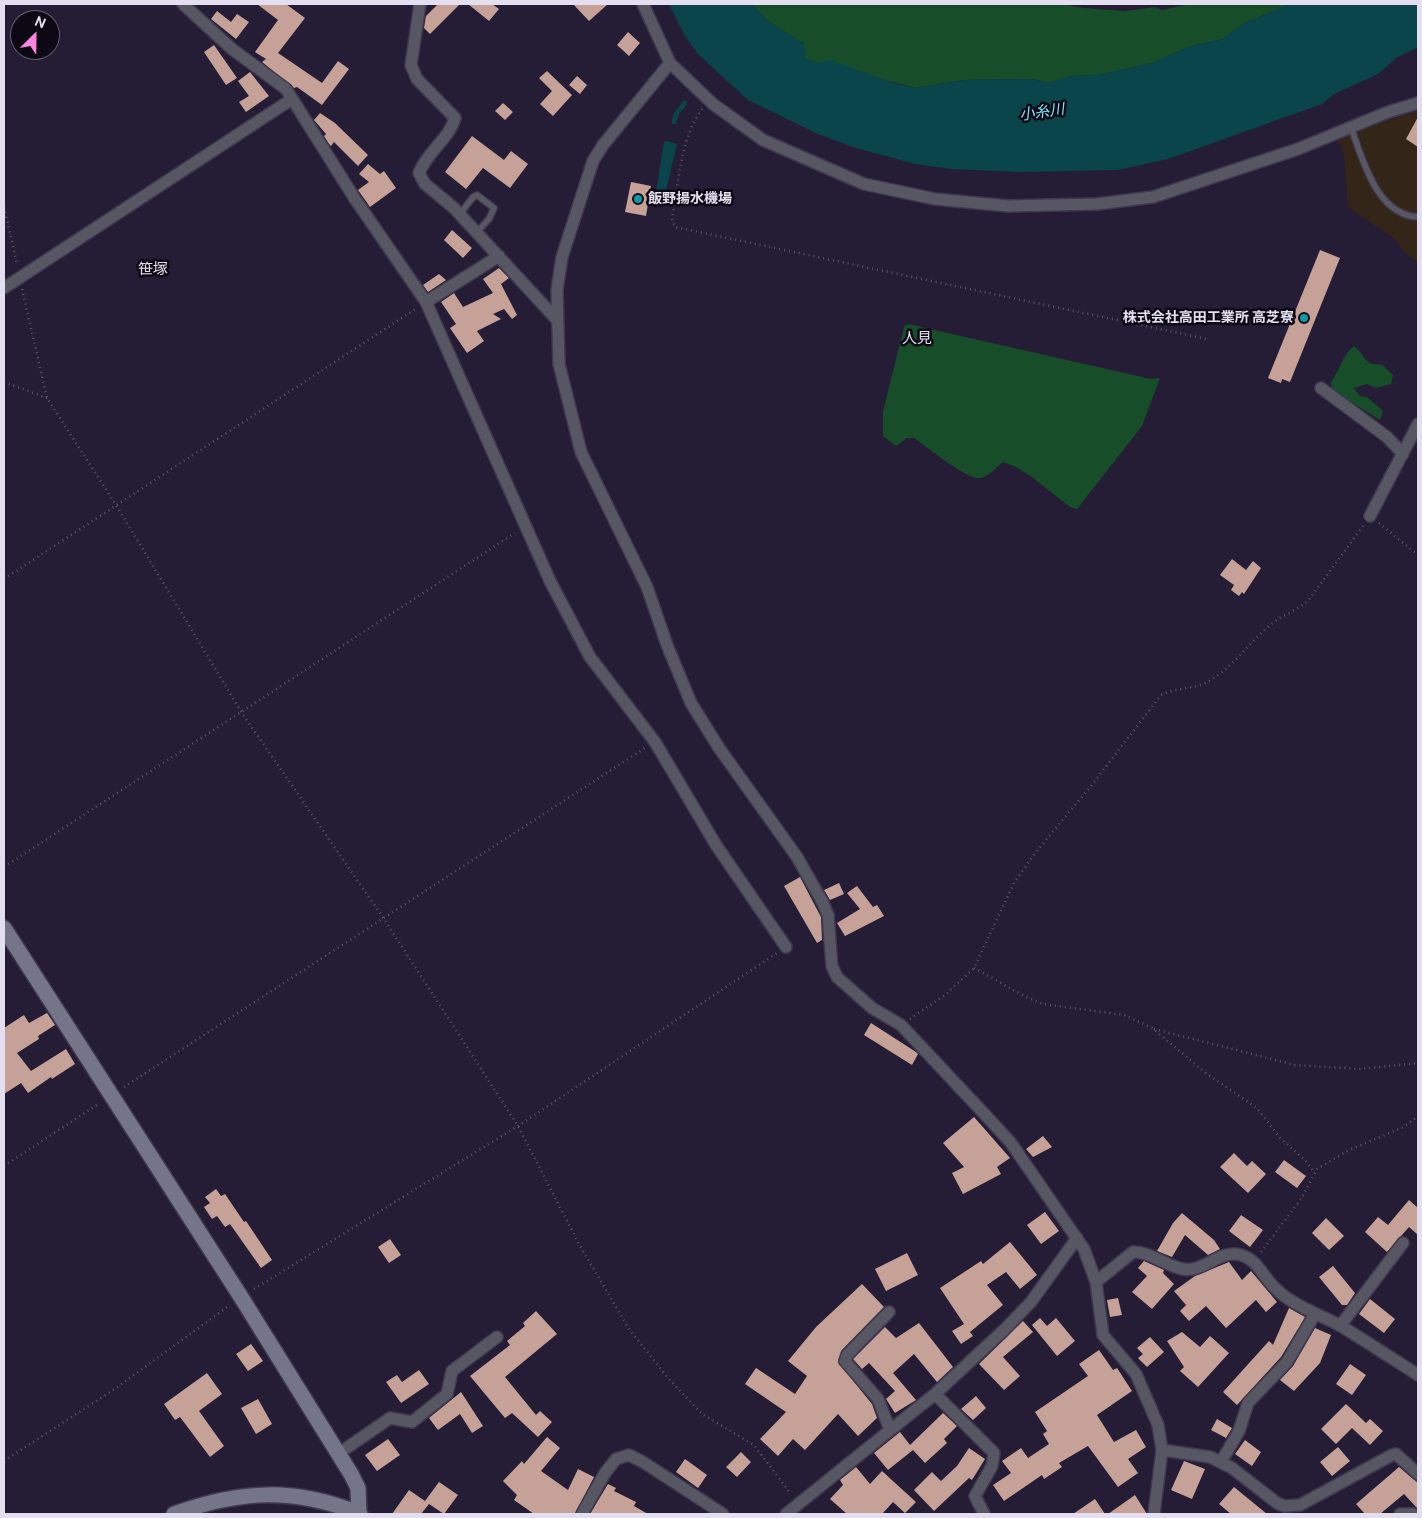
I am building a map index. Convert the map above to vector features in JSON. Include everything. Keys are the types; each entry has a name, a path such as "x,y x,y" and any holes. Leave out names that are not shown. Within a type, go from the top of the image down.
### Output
{"street":[{"path":"182,4 232,48 286,88 355,199 426,302 550,581 590,657 655,742 716,845 786,947"},
{"path":"420,4 411,65 417,79 455,118 452,127 424,162 419,173 426,184 460,214 558,320"},
{"path":"643,4 670,63 709,100 764,140 864,184 935,199 1008,206 1097,204 1153,197 1298,149 1418,103"},
{"path":"670,63 603,145 594,161 562,256 557,290 559,364 581,452 647,587 690,703 796,858 822,901 828,915 832,966 837,977 872,1008 901,1026 1011,1143 1038,1186 1078,1238 1084,1249 1096,1282 1103,1335 1136,1374 1158,1425 1162,1450 1154,1514"},
{"path":"4,288 292,99"},
{"path":"426,302 499,256"},
{"path":"1321,388 1387,437 1403,454"},
{"path":"1370,516 1418,424"},
{"path":"4,928 116,1093 338,1454 358,1488 360,1514 328,1502 298,1496 265,1494 208,1503 174,1514"},
{"path":"786,1514 935,1394 1031,1302 1078,1238"},
{"path":"1340,1326 1403,1243"},
{"path":"1096,1282 1133,1252 1144,1252 1183,1269 1194,1269 1223,1254 1240,1254 1253,1259 1262,1274 1276,1289 1315,1314 1340,1326 1418,1376"},
{"path":"888,1312 847,1355 845,1361 878,1399 890,1430"},
{"path":"1222,1462 1239,1430 1248,1403 1287,1362 1315,1314"},
{"path":"338,1454 390,1418 412,1422 447,1394 452,1371 497,1337"},
{"path":"935,1394 994,1453 992,1466 976,1496 984,1514"},
{"path":"1162,1450 1194,1453 1222,1462 1277,1503 1290,1507 1300,1505 1392,1455 1396,1454 1418,1472"},
{"path":"582,1514 605,1473 616,1459 629,1455 724,1514"},
{"path":"1400,1514 1404,1512 1413,1514"}],"lane":[{"path":"1351,128 1372,184 1381,196 1396,209 1418,217"},
{"path":"460,214 472,197 477,195 494,208 489,219 477,232"}],"path":[{"path":"709,100 691,126 686,142 672,219 675,226 1207,339"},
{"path":"4,207 47,398 116,505 242,714 384,919 518,1126 580,1246 630,1329 668,1378 702,1414 754,1445 799,1505"},
{"path":"4,579 426,302"},
{"path":"4,382 47,398"},
{"path":"901,1026 945,994 974,968 1014,883 1035,853 1091,786 1161,695 1170,690 1198,686 1208,682 1223,672 1270,625 1308,601 1370,516 1418,554"},
{"path":"4,867 242,714 525,526"},
{"path":"4,1166 655,742"},
{"path":"4,1461 116,1388 241,1297 518,1126 786,947"},
{"path":"974,968 1026,997 1043,1004 1124,1015 1152,1028 1295,1065 1360,1069 1418,1063"},
{"path":"1152,1028 1207,1074 1256,1108 1280,1138 1305,1160 1314,1172"},
{"path":"1253,1259 1262,1251 1301,1199 1314,1172 1349,1150 1384,1137 1418,1116"}],"shaded area":[{"path":"1418,110 1418,263 1403,251 1395,239 1348,207 1344,154 1338,138"}],"green space":[{"path":"752,4 1060,4 1125,11 1155,7 1162,10 1189,4 1290,4 1243,24 1223,39 1192,46 1152,63 1098,75 1072,76 1048,83 1033,79 964,80 915,88 804,58 804,44 768,21"},
{"path":"908,324 1151,379 1160,378 1142,426 1077,509 1070,507 1032,477 1016,467 1003,462 987,475 981,478 975,477 957,469 914,438 907,438 896,446 883,436 883,411 904,327"},
{"path":"1354,346 1368,362 1371,364 1381,364 1393,375 1391,384 1376,388 1367,384 1354,388 1360,396 1367,397 1383,411 1380,420 1332,390 1331,382 1347,353"}],"water":[{"name":"小糸川","path":"669,4 752,4 768,21 804,44 805,58 817,63 830,60 896,84 915,88 964,80 1033,79 1048,83 1072,76 1098,75 1152,63 1192,46 1223,39 1243,24 1290,4 1418,4 1418,47 1396,58 1378,74 1334,94 1322,104 1168,159 1118,170 1020,172 952,169 915,164 856,148 818,134 748,100 698,54 685,36"},
{"path":"664,142 677,144 664,199 655,198"}],"building":[{"path":"257,4 286,4 305,18 278,53 322,83 338,61 349,69 322,105 297,87 294,88 262,62 266,59 255,52 278,20"},
{"path":"438,4 460,4 430,34 424,28 426,16"},
{"path":"468,4 492,4 499,9 489,21"},
{"path":"573,4 608,4 589,21"},
{"path":"217,11 231,22 237,14 249,22 236,39 211,19"},
{"path":"628,32 640,43 629,56 617,45"},
{"path":"214,45 237,78 226,85 204,52"},
{"path":"547,71 572,95 553,116 540,104 552,91 539,78"},
{"path":"250,72 269,96 246,112 239,102 249,96 238,81"},
{"path":"577,76 587,85 580,94 569,85"},
{"path":"503,103 513,112 505,120 495,111"},
{"path":"320,113 335,123 368,155 358,166 334,142 331,146 329,144 324,136 326,134 314,120"},
{"path":"1418,117 1418,147 1406,139"},
{"path":"472,136 504,160 511,151 528,164 510,188 483,168 466,189 445,172"},
{"path":"368,164 380,174 384,171 396,188 370,207 358,190 369,182 359,174"},
{"name":"飯野揚水機場","path":"631,182 651,186 646,216 625,212"},
{"path":"452,230 472,248 463,258 444,240"},
{"name":"株式会社高田工業所 高芝寮","path":"1320,250 1340,258 1290,382 1282,379 1281,383 1268,378"},
{"path":"499,268 509,278 501,284 517,315 512,319 504,309 493,314 501,319 477,331 484,341 467,353 450,328 456,324 441,302 454,293 463,307 493,293 483,279"},
{"path":"439,274 446,280 428,292 423,285"},
{"path":"1232,559 1246,570 1253,561 1261,568 1244,594 1242,592 1239,596 1231,590 1234,585 1220,575"},
{"path":"800,877 821,917 822,940 817,943 784,886"},
{"path":"839,883 844,894 830,900 824,890"},
{"path":"857,886 873,907 877,905 884,916 845,936 837,923 860,909 847,893"},
{"path":"47,1013 55,1025 38,1036 39,1039 17,1053 31,1071 66,1049 75,1064 52,1079 51,1077 28,1093 21,1083 4,1094 4,1028 24,1015 29,1023"},
{"path":"871,1023 918,1054 912,1065 864,1035"},
{"path":"974,1117 1010,1158 997,1167 1001,1174 963,1194 952,1173 964,1167 943,1143"},
{"path":"1043,1136 1052,1147 1033,1157 1026,1149"},
{"path":"1234,1153 1247,1166 1252,1161 1266,1174 1248,1193 1220,1167"},
{"path":"1284,1160 1306,1176 1297,1188 1275,1172"},
{"path":"216,1189 221,1196 225,1194 272,1260 261,1268 230,1224 225,1227 217,1216 212,1219 204,1207 210,1203 205,1197"},
{"path":"1409,1200 1418,1208 1418,1235 1409,1227 1387,1252 1365,1232 1378,1217 1388,1225"},
{"path":"1045,1212 1059,1231 1041,1244 1027,1225"},
{"path":"1182,1213 1214,1240 1220,1249 1208,1255 1185,1235 1172,1257 1157,1251 1173,1223"},
{"path":"1241,1215 1263,1230 1250,1247 1229,1231"},
{"path":"1326,1218 1344,1236 1329,1250 1312,1233"},
{"path":"390,1239 401,1255 389,1263 378,1247"},
{"path":"1010,1242 1037,1275 1020,1289 1006,1272 987,1285 1003,1305 970,1332 973,1336 961,1344 952,1331 964,1324 940,1288 981,1261 983,1264"},
{"path":"907,1253 918,1275 886,1291 875,1269"},
{"path":"1144,1261 1164,1270 1163,1273 1174,1284 1152,1309 1132,1292 1147,1276 1138,1268"},
{"path":"1229,1262 1242,1280 1251,1271 1277,1302 1266,1312 1256,1300 1226,1328 1206,1306 1189,1321 1180,1311 1186,1305 1174,1291 1195,1276"},
{"path":"1333,1266 1355,1293 1347,1305 1342,1305 1319,1277"},
{"path":"862,1284 884,1307 842,1350 838,1362 872,1404 877,1418 858,1436 838,1414 805,1450 793,1439 778,1456 760,1439 786,1412 745,1384 756,1368 795,1394 807,1376 788,1361 816,1327"},
{"path":"1118,1298 1122,1315 1110,1317 1107,1300"},
{"path":"1370,1299 1395,1319 1384,1333 1359,1314"},
{"path":"1289,1308 1305,1317 1304,1319 1281,1357 1237,1405 1223,1392 1269,1341 1273,1345"},
{"path":"536,1311 557,1334 505,1377 536,1415 540,1411 552,1422 538,1437 512,1413 505,1418 470,1376 510,1345 507,1341 525,1326 523,1323"},
{"path":"1040,1318 1047,1326 1056,1318 1075,1341 1057,1356 1032,1325"},
{"path":"1023,1321 1033,1332 1003,1357 1020,1376 1004,1390 979,1364"},
{"path":"919,1323 953,1367 937,1382 914,1354 893,1373 916,1400 895,1413 886,1399 895,1391 869,1363 862,1369 853,1359 885,1327 896,1338"},
{"path":"1315,1328 1331,1335 1320,1363 1294,1391 1280,1380 1293,1366"},
{"path":"1182,1332 1200,1347 1210,1336 1229,1353 1198,1387 1180,1371 1184,1367 1167,1341"},
{"path":"1150,1337 1164,1352 1147,1367 1138,1358 1143,1354 1137,1348"},
{"path":"251,1344 263,1361 248,1371 236,1354"},
{"path":"1099,1350 1113,1370 1117,1368 1132,1391 1097,1415 1114,1442 1136,1430 1146,1447 1128,1459 1138,1473 1118,1487 1088,1446 1059,1463 1062,1467 1044,1479 1042,1475 1004,1501 993,1485 1011,1473 1002,1461 1021,1448 1028,1458 1049,1444 1043,1434 1047,1431 1035,1412 1088,1376 1079,1364"},
{"path":"1350,1364 1366,1375 1352,1395 1336,1384"},
{"path":"419,1370 429,1384 401,1403 386,1382 397,1375 402,1382"},
{"path":"207,1373 222,1394 199,1411 224,1446 210,1457 180,1417 175,1420 164,1404"},
{"path":"461,1392 483,1426 472,1433 460,1414 438,1430 429,1418"},
{"path":"976,1396 986,1408 973,1420 961,1409"},
{"path":"258,1399 272,1424 256,1434 241,1408"},
{"path":"1346,1404 1366,1423 1370,1419 1383,1431 1370,1445 1352,1428 1336,1444 1321,1429"},
{"path":"943,1413 957,1426 944,1439 947,1443 925,1463 913,1450 888,1470 874,1453 900,1432 910,1445"},
{"path":"1217,1419 1232,1428 1226,1438 1211,1430"},
{"path":"547,1437 560,1448 541,1471 568,1490 578,1469 594,1477 575,1514 534,1514 514,1500 517,1495 503,1481 522,1461 524,1464"},
{"path":"388,1439 400,1455 377,1471 365,1455"},
{"path":"1245,1440 1261,1452 1252,1466 1235,1454"},
{"path":"1338,1447 1350,1461 1332,1476 1320,1462"},
{"path":"969,1448 985,1459 972,1480 969,1478 934,1511 914,1490 932,1472 941,1481 957,1466"},
{"path":"741,1452 751,1462 737,1477 726,1467"},
{"path":"685,1459 707,1475 698,1488 676,1472"},
{"path":"1184,1461 1205,1469 1192,1499 1171,1490"},
{"path":"856,1467 870,1484 882,1471 916,1502 905,1513 893,1502 882,1514 847,1514 830,1499 843,1485 840,1480"},
{"path":"1399,1467 1418,1483 1418,1509 1404,1494 1380,1514 1365,1514 1356,1504"},
{"path":"439,1482 458,1495 444,1514 429,1504 421,1514 392,1514 409,1490 425,1501"},
{"path":"608,1484 616,1488 614,1491 636,1502 634,1506 648,1514 590,1514"},
{"path":"1234,1487 1267,1514 1231,1514 1219,1504"},
{"path":"1135,1495 1147,1514 1108,1514"},
{"path":"1095,1499 1105,1514 1073,1514"}],"waterway":[{"path":"674,122 676,114 685,103"}],"place":[{"name":"飯野揚水機場","path":"638,199"},
{"name":"株式会社高田工業所 高芝寮","path":"1304,318"}],"district":[{"name":"笹塚","path":"153,270"},
{"name":"人見","path":"917,339"}]}
